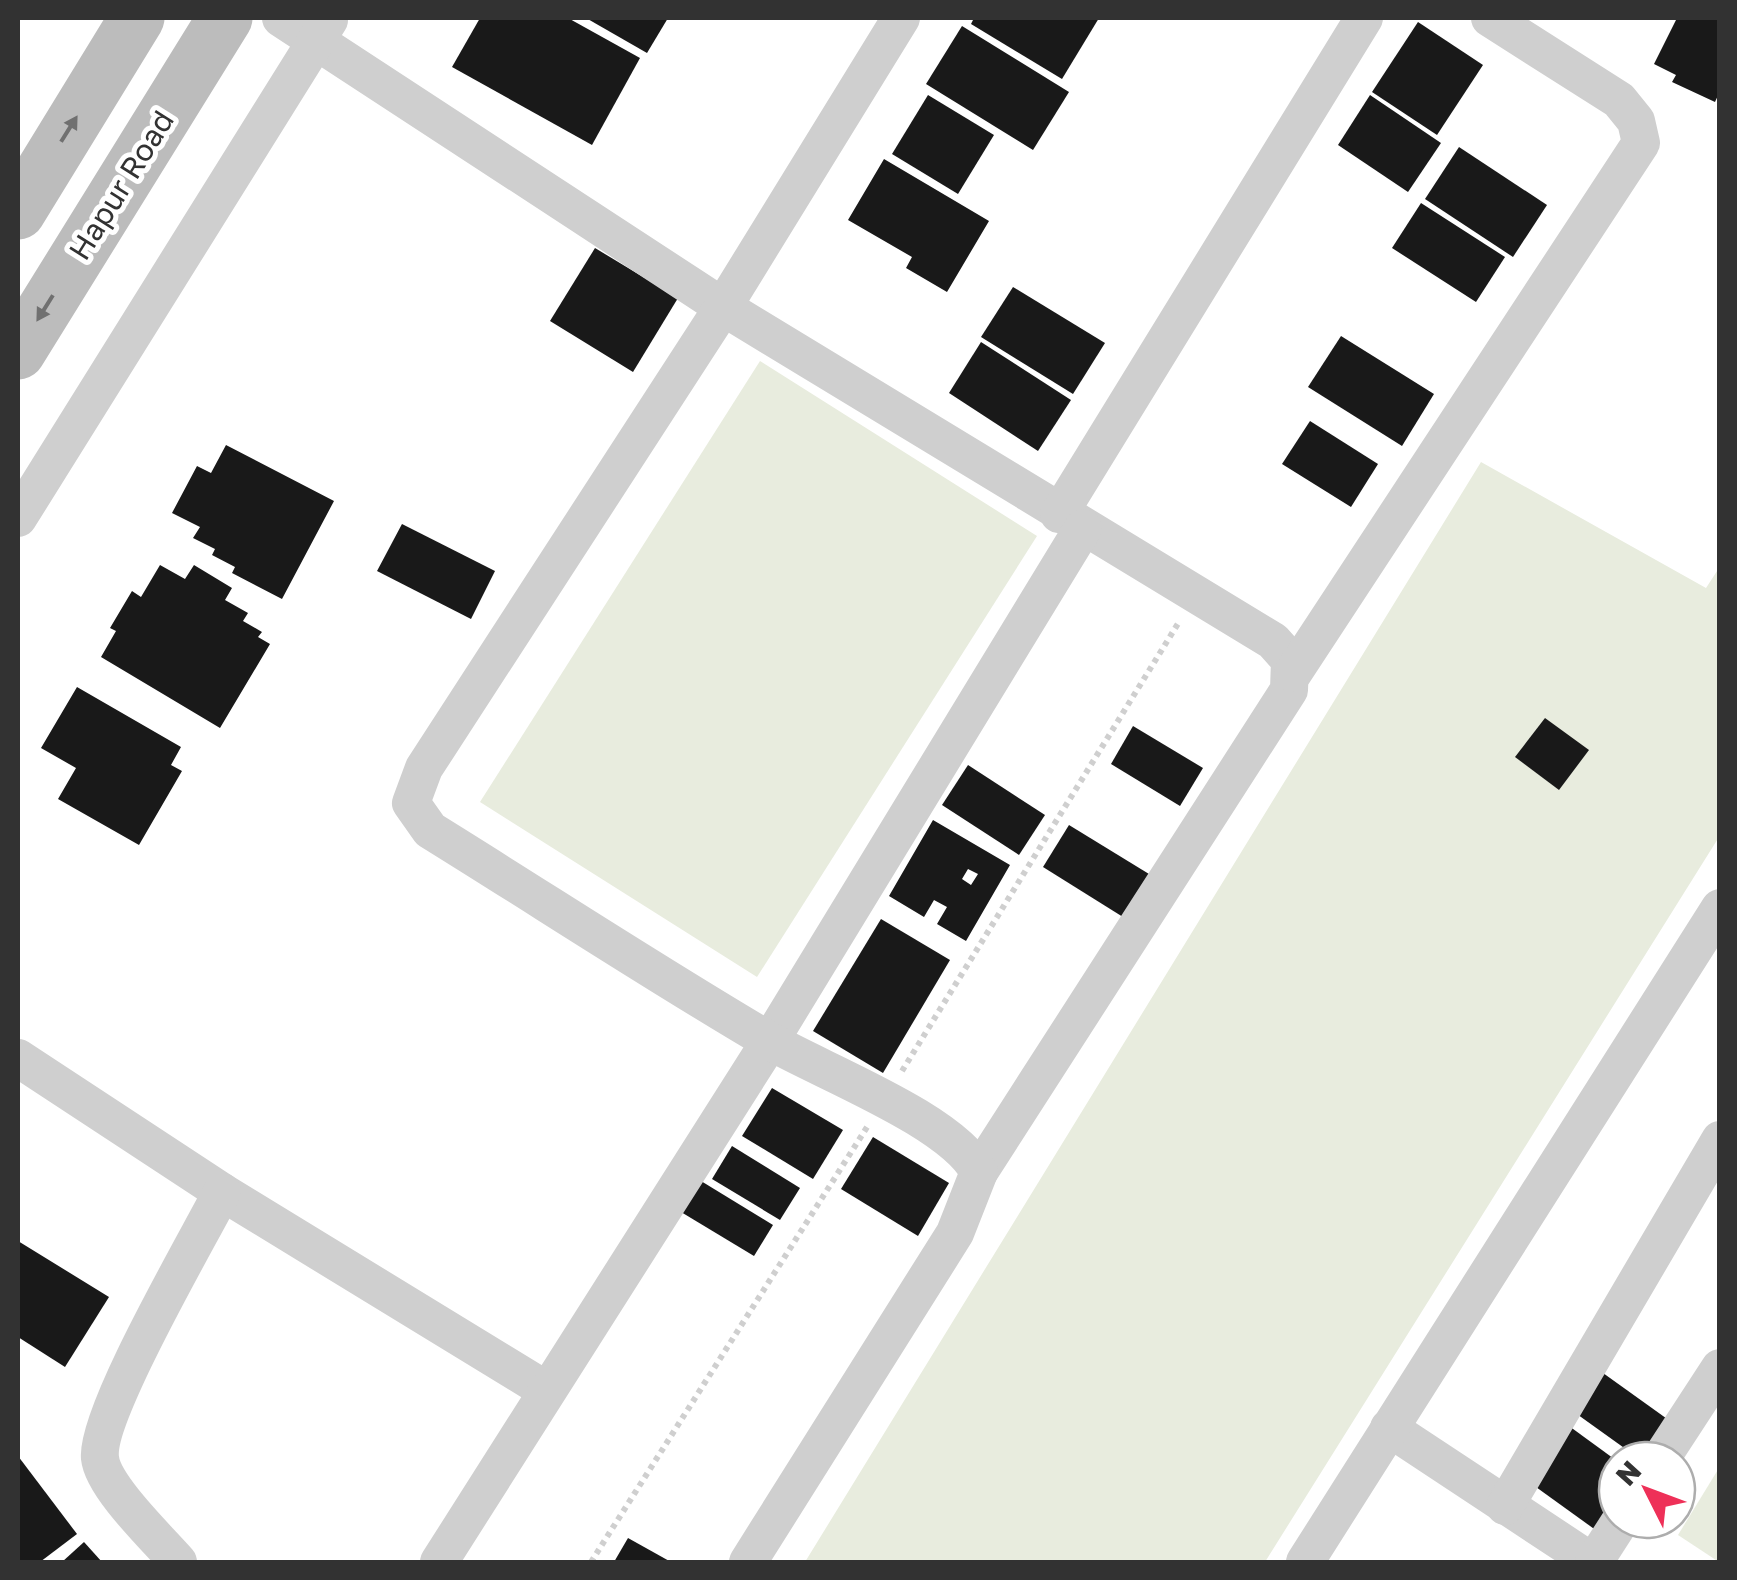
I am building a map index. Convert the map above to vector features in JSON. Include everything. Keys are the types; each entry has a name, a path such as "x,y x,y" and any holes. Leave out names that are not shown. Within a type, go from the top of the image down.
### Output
{"main road":[{"path":"18,212 137,18"},
{"name":"Hapur Road","path":"18,352 225,18"}],"street":[{"path":"281,18 324,28 340,58 723,307 1272,641 1290,660 1289,690 980,1172 955,1232 748,1562"},
{"path":"901,18 723,307 424,768 411,804 430,830 770,1041 885,1100 963,1149 980,1172"},
{"path":"439,1562 770,1041 1364,18"},
{"path":"1292,673 1640,143 1636,121 1619,100 1490,18"},
{"path":"18,518 324,28"},
{"path":"1305,1562 1720,908"},
{"path":"18,1058 222,1192 546,1390"},
{"path":"1505,1506 1720,1140"},
{"path":"178,1562 121,1496 100,1460 106,1417 222,1192"},
{"path":"1673,1440 1720,1368"},
{"path":"1390,1428 1593,1562 1608,1540"}],"path":[{"path":"591,1562 885,1100 1194,594"}],"shaded area":[{"path":"760,361 1037,536 757,977 480,802"},
{"path":"1481,462 1706,588 1719,568 1719,837 1265,1562 805,1562"},
{"path":"1719,1468 1719,1562 1686,1540 1697,1540 1697,1504"}],"building":[{"path":"480,18 568,18 640,58 592,145 452,67"},
{"path":"586,18 668,18 647,53"},
{"path":"974,18 1099,18 1062,79 971,24"},
{"path":"1677,18 1720,18 1720,91 1715,102 1672,82 1676,75 1654,64"},
{"path":"1418,22 1483,65 1437,135 1372,92"},
{"path":"962,26 1069,92 1033,150 926,84"},
{"path":"928,95 994,135 958,194 892,154"},
{"path":"1370,95 1441,143 1408,192 1338,145"},
{"path":"1459,147 1547,205 1513,257 1425,199"},
{"path":"884,159 989,221 947,292 906,268 912,257 848,220"},
{"path":"1421,203 1505,257 1476,302 1392,248"},
{"path":"595,248 678,298 633,372 550,321"},
{"path":"1013,287 1105,343 1073,394 981,337"},
{"path":"1341,336 1434,394 1402,446 1308,387"},
{"path":"981,342 1071,400 1038,451 949,393"},
{"path":"1310,421 1378,464 1351,507 1282,464"},
{"path":"226,445 334,501 282,599 232,573 235,567 212,555 215,549 193,538 200,527 172,513 197,466 211,473"},
{"path":"402,524 495,571 471,619 377,571"},
{"path":"160,565 185,579 194,565 232,588 225,600 248,613 243,621 262,632 258,637 270,644 220,728 101,657 116,631 110,628 132,591 141,597"},
{"path":"77,687 181,747 171,765 182,771 139,845 58,799 76,768 41,748"},
{"path":"1545,718 1589,750 1559,790 1515,757"},
{"path":"1133,726 1203,768 1180,806 1111,764"},
{"path":"968,765 1045,815 1019,855 942,805"},
{"path":"933,820 1010,865 966,941 937,924 947,907 934,900 924,917 889,896","holes":["968,869 978,874 971,885 962,879"]},
{"path":"1069,825 1149,874 1123,917 1043,867"},
{"path":"881,919 950,960 883,1073 813,1031"},
{"path":"772,1088 843,1130 813,1179 742,1136"},
{"path":"873,1137 949,1183 918,1236 841,1189"},
{"path":"732,1146 800,1188 780,1220 712,1179"},
{"path":"701,1181 773,1225 754,1256 681,1212"},
{"path":"18,1241 109,1297 65,1367 18,1337"},
{"path":"1603,1373 1670,1421 1656,1440 1613,1440 1574,1412"},
{"path":"1569,1426 1597,1446 1597,1531 1529,1482"},
{"path":"18,1456 77,1534 40,1562 18,1562"},
{"path":"628,1538 671,1562 614,1562"},
{"path":"84,1542 102,1562 62,1562"}]}
